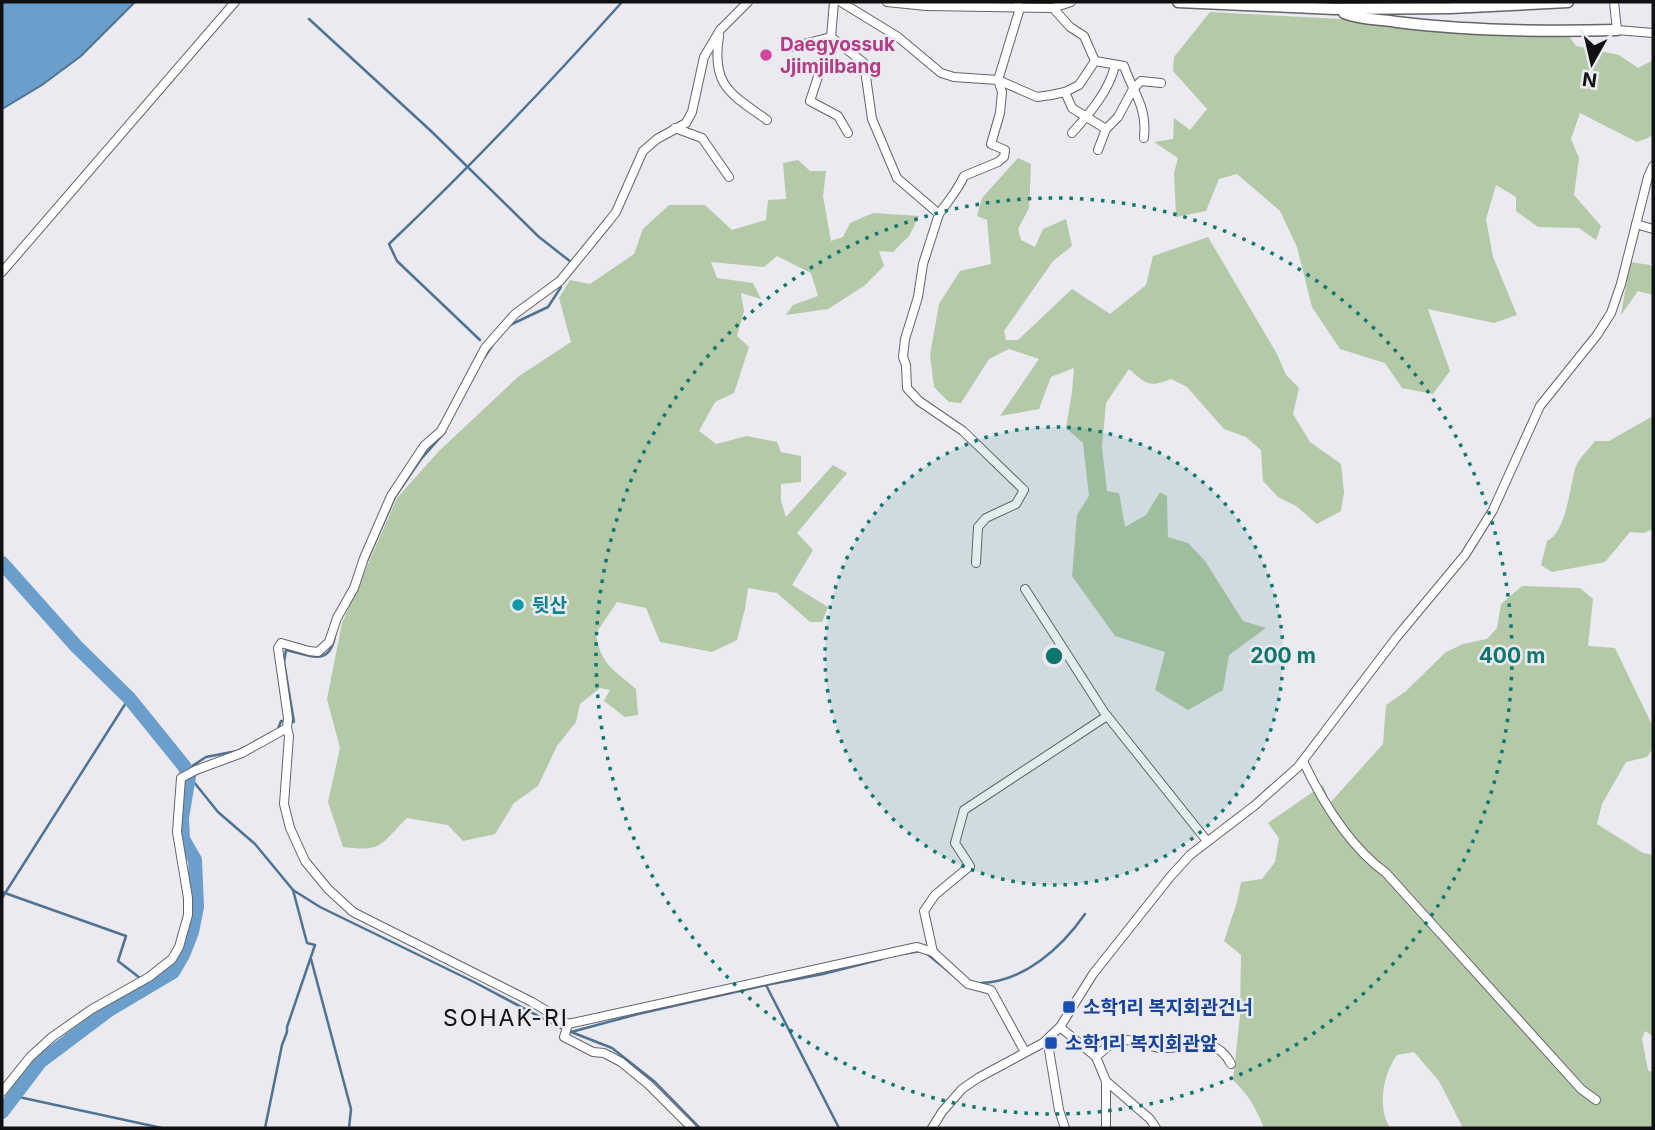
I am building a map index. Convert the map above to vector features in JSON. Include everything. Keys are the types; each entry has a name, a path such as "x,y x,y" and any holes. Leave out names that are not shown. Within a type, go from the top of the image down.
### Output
{"highway":[{"path":"1178,2 1335,9 1451,8 1568,2"},
{"path":"1302,2 1457,2"},
{"path":"1335,9 1349,15 1448,27 1530,31 1617,30"}],"street":[{"path":"2,272 236,2"},
{"path":"748,2 720,30 705,57 692,112 686,123 657,138 643,151 616,212 560,281 515,314 485,348 441,431 424,446 391,496 354,588 337,618 330,642 318,652 281,643 278,648 288,718 289,744 284,804 290,828 305,860 328,889 353,912 532,1002 568,1024 917,947 933,952 968,984 991,990 1024,1052"},
{"path":"834,2 831,37 810,101 838,116 848,133"},
{"path":"841,2 898,37 942,73 971,80 998,80 1037,97 1065,92 1079,85 1095,61"},
{"path":"887,2 926,6 1018,5 1053,8 1071,2"},
{"path":"1614,2 1617,30 1653,33"},
{"path":"976,563 978,527 986,518 1016,504 1024,490 963,431 919,401 907,388 903,357 923,264 939,214 959,188 964,176 1004,157 1005,150 991,145 1000,113 1002,92 998,80 1018,5"},
{"path":"1053,8 1070,27 1084,36 1095,61"},
{"path":"720,30 718,72 728,91 766,120"},
{"path":"792,47 831,37"},
{"path":"831,37 864,63 872,119 897,178 939,214"},
{"path":"1095,61 1124,66 1143,105 1146,118 1144,138"},
{"path":"1072,133 1113,79 1115,65"},
{"path":"1098,150 1106,130 1118,117 1133,89 1141,81 1161,83"},
{"path":"1065,92 1072,108 1106,130"},
{"path":"675,128 702,138 729,177"},
{"path":"932,1128 962,1089 1044,1043 1060,1027 1093,974 1170,877 1190,855 1254,806 1303,761 1396,638 1465,555 1493,510 1540,406 1597,335 1611,313 1653,166"},
{"path":"1636,224 1653,229"},
{"path":"1024,589 1107,716 1207,841"},
{"path":"933,952 924,911 935,895 970,866 955,843 964,810 1107,716"},
{"path":"2,1092 30,1057 52,1037 172,960 179,947 188,915 188,898 177,832 181,778 242,753 287,728"},
{"path":"1303,761 1332,814 1373,862 1386,873 1581,1089 1596,1100"},
{"path":"568,1024 564,1037 621,1062 649,1085 692,1128"},
{"path":"1060,1027 1096,1057 1107,1081 1150,1119 1156,1128"},
{"path":"1051,1036 1048,1044 1059,1110 1065,1128"},
{"path":"1096,1057 1113,1042 1123,1040 1161,1048 1198,1043 1221,1050 1231,1063"},
{"path":"1106,1128 1107,1081"}],"green space":[{"path":"1210,12 1472,26 1544,24 1567,33 1576,46 1619,55 1638,68 1653,60 1653,133 1637,142 1580,113 1571,139 1579,158 1574,195 1601,226 1596,240 1579,228 1538,227 1516,211 1516,197 1496,185 1486,219 1493,257 1517,315 1494,323 1428,309 1450,371 1433,394 1402,388 1385,363 1340,349 1312,307 1297,247 1280,211 1237,174 1219,179 1206,211 1176,217 1174,173 1178,158 1154,142 1173,139 1174,118 1190,130 1207,109 1173,71 1174,57"},
{"path":"1018,158 1031,164 1029,208 1018,229 1021,240 1035,247 1043,229 1066,219 1072,246 1053,261 1004,331 1006,340 1018,340 1072,289 1110,314 1146,285 1153,256 1208,237 1277,354 1286,375 1299,388 1293,414 1310,442 1341,464 1344,492 1341,511 1317,524 1296,506 1278,497 1263,481 1261,450 1246,437 1224,429 1187,387 1171,379 1148,383 1129,369 1106,403 1102,447 1107,491 1119,493 1125,527 1146,515 1160,492 1167,496 1168,537 1188,543 1205,561 1243,621 1266,628 1229,655 1223,690 1188,710 1155,690 1165,652 1115,636 1072,576 1077,515 1089,496 1083,443 1066,428 1074,368 1051,377 1039,409 1000,416 1039,359 1009,349 989,359 961,403 949,402 934,387 930,355 939,304 960,271 991,264 987,220 977,216 982,198"},
{"path":"798,160 810,171 826,171 823,196 831,241 843,237 850,223 873,213 919,216 909,236 893,252 879,251 884,266 864,286 828,309 786,315 793,305 818,296 811,273 777,256 764,267 711,262 717,278 753,283 761,299 741,293 744,311 737,336 749,347 734,393 715,402 699,431 716,444 747,436 777,442 781,452 801,456 801,482 781,484 781,501 786,517 833,465 847,473 797,533 813,550 792,585 828,607 822,622 810,622 777,593 748,588 737,640 712,652 660,642 646,608 617,602 596,633 604,659 636,689 638,715 625,717 604,701 610,690 600,688 580,704 576,722 557,746 538,786 514,803 495,834 463,841 448,825 407,818 374,847 343,847 328,802 340,748 327,699 342,623 397,498 439,451 519,376 571,342 559,298 570,280 590,284 634,254 643,229 669,205 705,205 732,230 766,220 768,200 786,199 783,163"},
{"path":"1630,262 1650,265 1653,270 1653,295 1638,291 1621,315"},
{"path":"1653,416 1653,529 1644,533 1630,532 1605,562 1552,572 1541,565 1547,541 1559,529 1563,519 1575,469 1581,458 1595,441 1609,441"},
{"path":"1522,586 1580,588 1593,599 1588,646 1615,648 1653,727 1653,748 1647,757 1626,762 1602,804 1597,824 1643,853 1653,855 1653,1036 1645,1031 1642,1039 1648,1070 1653,1073 1653,1128 1463,1128 1439,1081 1414,1052 1397,1055 1388,1071 1383,1101 1390,1128 1264,1128 1252,1102 1233,1080 1240,1016 1241,955 1224,941 1241,882 1262,879 1275,862 1279,838 1268,823 1323,785 1330,803 1383,744 1386,705 1406,691 1446,652 1463,644 1487,639 1497,628 1501,604"}],"water":[{"path":"2,2 135,2 81,56 42,85 2,109"}],"waterway":[{"path":"480,340 397,261 389,244 508,125 622,2"},
{"path":"309,19 431,131 539,237 571,262"},
{"path":"510,325 548,307 561,287"},
{"path":"484,358 494,343"},
{"path":"366,563 395,497 421,459 445,432"},
{"path":"2,563 76,646 129,698 184,766 189,776 182,818 183,839 195,860 197,907 192,932 173,972 109,1010 40,1062 2,1112"},
{"path":"278,729 281,721 294,722 284,662 286,650 323,656 332,646 335,636"},
{"path":"2,898 129,698"},
{"path":"186,770 206,757 237,751 247,746"},
{"path":"189,776 218,812 255,844 293,890 320,907 561,1028 612,1048 655,1082 700,1128"},
{"path":"265,1128 282,1045 315,945 307,943 293,890"},
{"path":"2,892 126,936 118,961 140,978"},
{"path":"981,983 997,981 1027,969 1065,939 1085,914"},
{"path":"903,954 920,951"},
{"path":"926,953 964,984"},
{"path":"311,959 351,1109 349,1128"},
{"path":"766,985 882,959"},
{"path":"571,1032 766,985 839,1128"},
{"path":"14,1096 162,1128"}],"place":[{"name":"Daegyossuk Jjimjilbang","path":"766,55"},
{"name":"뒷산","path":"518,605"},
{"name":"소학1리 복지회관건너","path":"1069,1007"},
{"name":"소학1리 복지회관앞","path":"1051,1043"}],"district":[{"name":"SOHAK-RI","path":"506,1018"}]}
